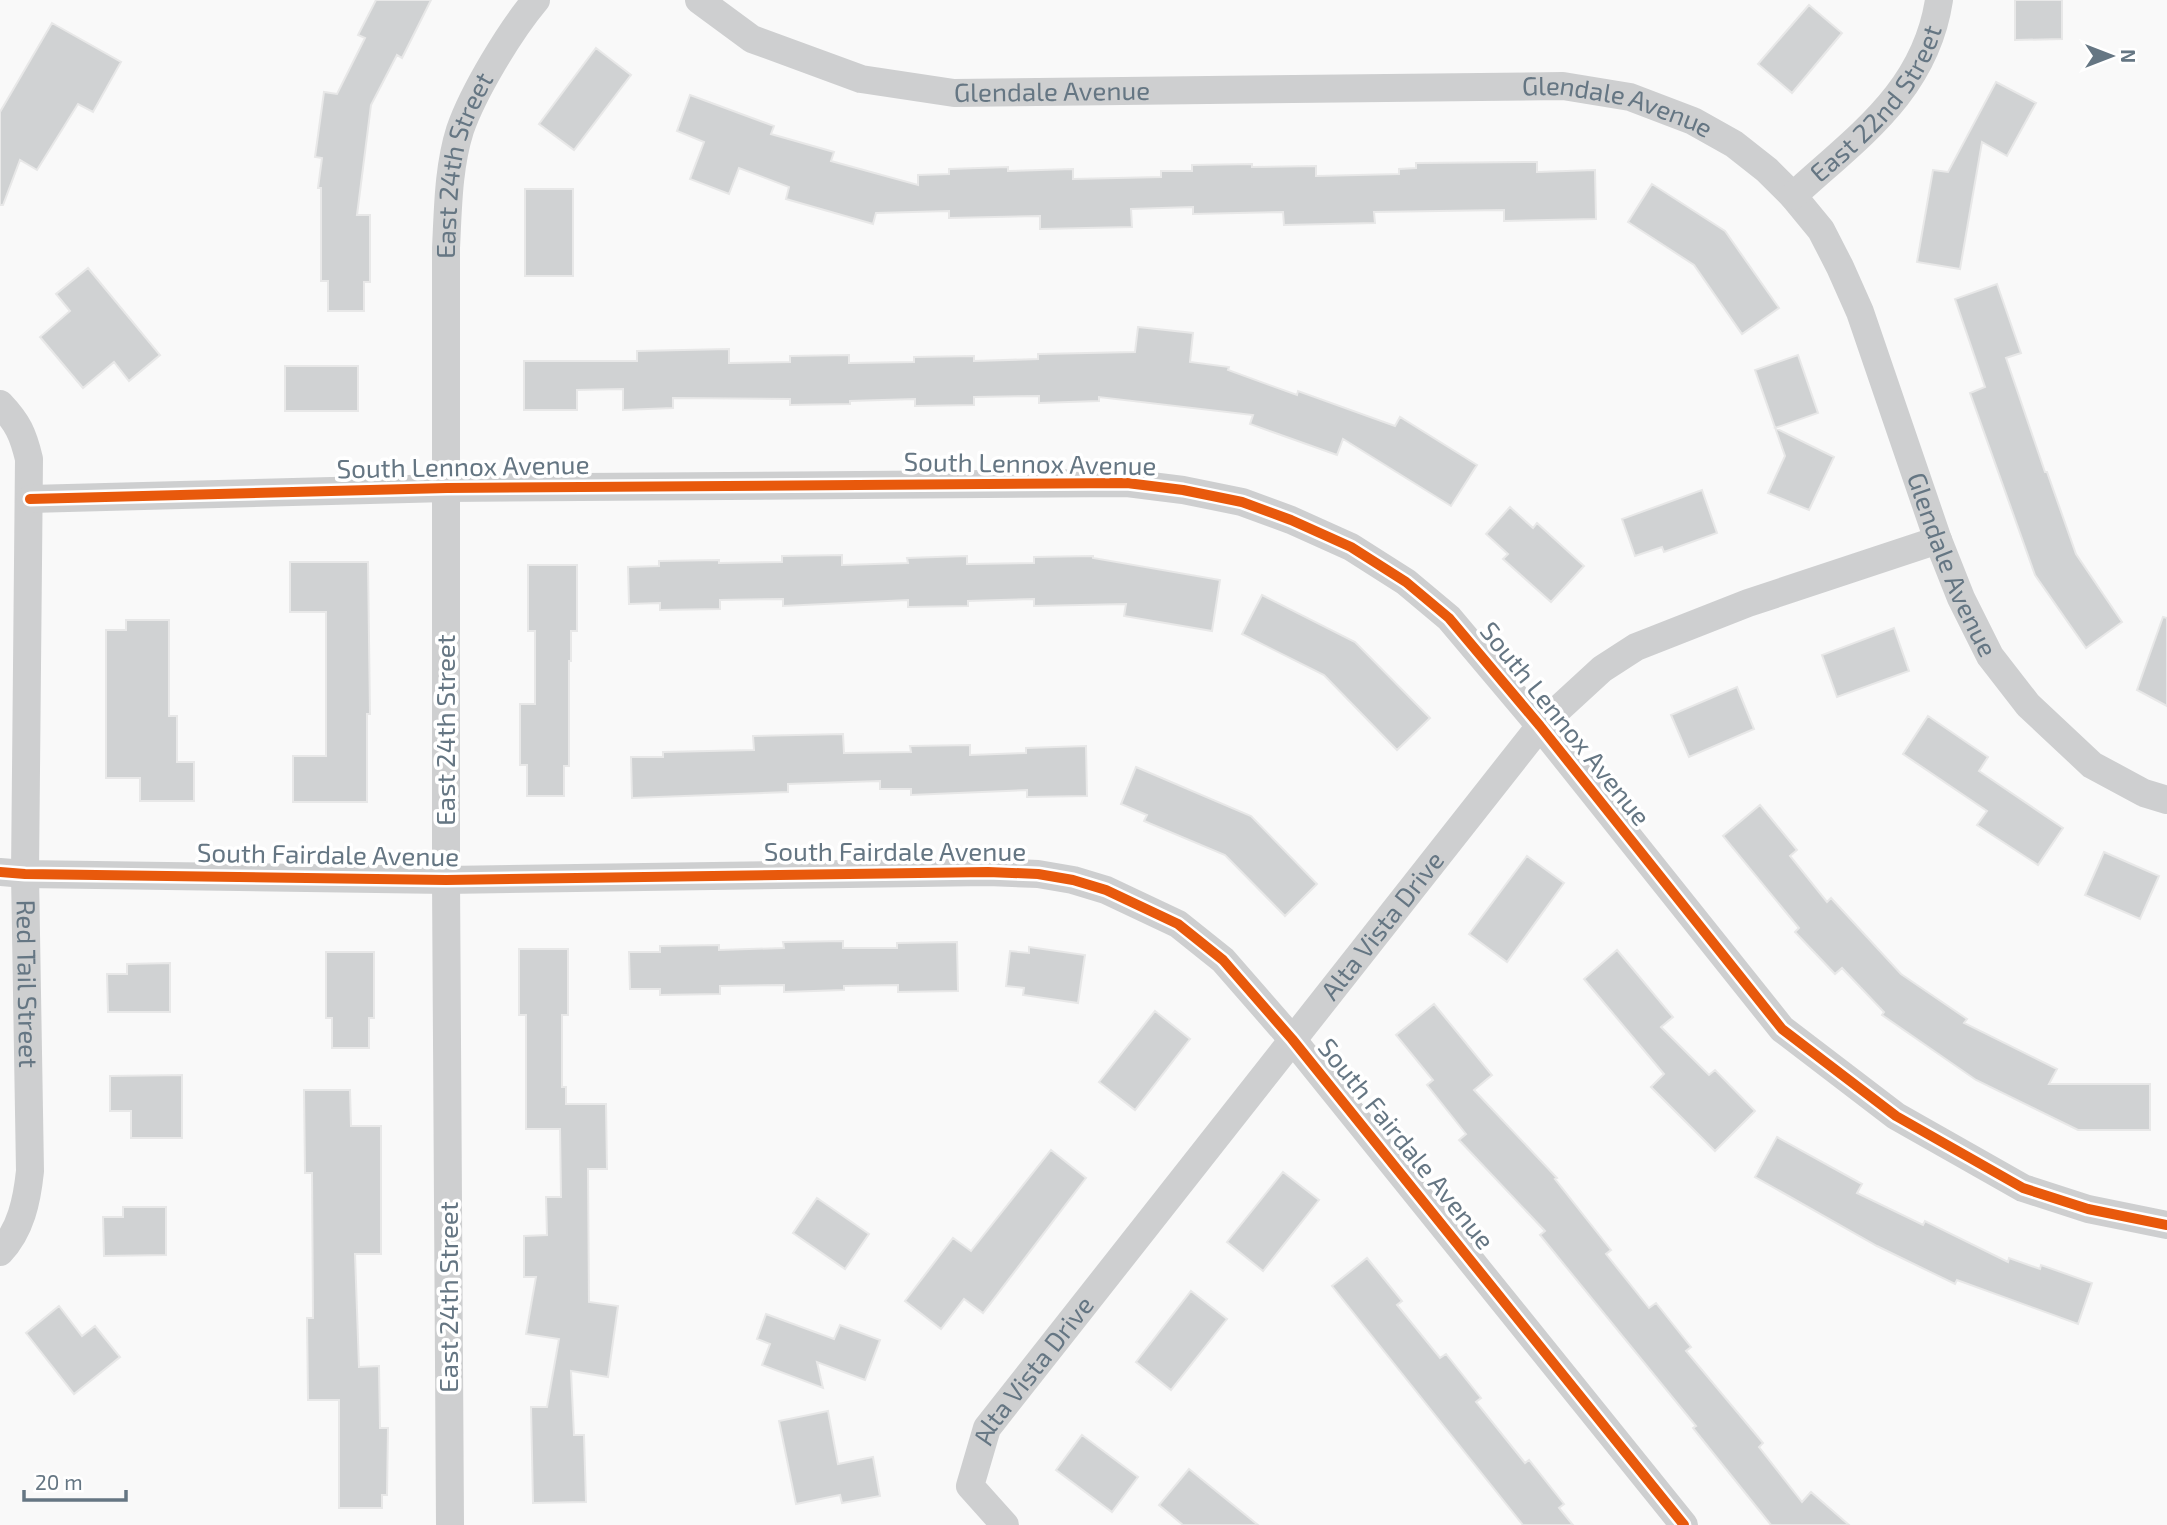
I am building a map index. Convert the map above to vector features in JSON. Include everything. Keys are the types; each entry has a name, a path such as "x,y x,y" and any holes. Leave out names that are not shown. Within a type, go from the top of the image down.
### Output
{"street":[{"name":"East 24th Street","path":"450,1525 446,880 446,248 449,192 460,131 485,76 536,0"},
{"name":"Glendale Avenue","path":"699,0 752,39 849,75 954,93 1563,86 1630,97 1693,121 1734,144 1767,170 1821,230 1860,312 1938,540 1961,598 1990,656 2028,705 2092,765 2144,793 2167,800"},
{"name":"East 22nd Street","path":"1793,196 1878,118 1906,86 1922,61 1936,24 1939,0"},
{"path":"0,404 15,420 24,436 29,459 30,499"},
{"name":"South Lennox Avenue","path":"30,499 447,488 1127,483 1183,490 1242,502 1292,520 1352,547 1406,582 1450,618 1540,726 1782,1029 1896,1116 2023,1188 2088,1209 2167,1225"},
{"name":"Red Tail Street","path":"0,1252 20,1221 28,1196 30,1171 13,873 30,499"},
{"name":"Alta Vista Drive","path":"1005,1525 970,1486 987,1428 1540,726 1602,669 1636,647 1748,603 1938,540"},
{"name":"South Fairdale Avenue","path":"13,873 446,880 988,872 1038,874 1073,880 1125,898 1178,924 1223,960 1292,1039 1684,1525"}],"building":[{"path":"376,0 431,0 402,58 397,55 371,105 357,215 370,215 370,282 364,282 364,311 328,311 328,281 321,281 321,188 318,188 322,158 315,157 324,92 337,94 365,38 358,35"},
{"path":"2015,0 2062,0 2062,39 2015,40"},
{"path":"1809,5 1842,33 1792,93 1758,64"},
{"path":"52,23 121,62 93,112 78,104 37,170 20,160 3,205 0,205 0,112"},
{"path":"596,48 631,75 574,150 539,124"},
{"path":"1996,82 2036,103 2007,156 1982,142 1960,269 1917,262 1933,170 1948,172"},
{"path":"690,95 774,126 771,134 834,152 831,161 918,185 918,175 949,174 949,169 1073,169 1073,179 1161,177 1161,171 1192,171 1192,165 1316,166 1316,176 1399,174 1399,169 1416,168 1416,163 1537,162 1537,172 1595,170 1596,219 1504,221 1504,210 1374,212 1375,223 1284,225 1283,212 1193,214 1193,207 1131,209 1132,227 1040,229 1040,216 949,218 949,211 876,213 873,224 786,199 789,187 739,168 729,194 690,179 704,142 677,131"},
{"path":"1652,184 1725,231 1779,308 1742,334 1694,265 1628,222"},
{"path":"525,189 573,189 573,276 525,276"},
{"path":"88,268 160,355 129,381 114,362 83,388 40,337 70,311 56,294"},
{"path":"1997,284 2021,353 2006,358 2045,472 2076,554 2122,622 2086,648 2035,575 1970,393 1985,387 1955,299"},
{"path":"1138,327 1193,333 1190,362 1229,367 1228,370 1297,395 1298,391 1395,426 1400,417 1477,465 1451,506 1343,439 1337,455 1250,424 1253,415 1099,397 1099,401 1039,403 1039,396 974,397 974,405 915,406 915,399 790,405 790,399 673,398 673,408 623,410 623,389 577,390 577,410 524,410 524,361 637,361 637,351 729,349 729,363 790,362 790,356 849,355 849,363 914,362 914,357 974,356 974,361 1038,359 1038,354 1135,352"},
{"path":"1798,355 1818,413 1775,428 1755,370"},
{"path":"285,366 358,366 358,411 285,411"},
{"path":"1775,428 1834,457 1809,510 1768,493 1785,456"},
{"path":"1702,490 1717,533 1664,552 1662,547 1635,556 1622,519"},
{"path":"1510,507 1533,528 1537,523 1584,566 1551,602 1503,559 1508,554 1486,534"},
{"path":"842,555 842,565 908,563 907,558 967,556 967,564 1034,563 1034,557 1093,556 1220,580 1212,631 1124,616 1126,604 1034,606 1034,599 968,601 968,606 908,607 908,600 783,606 783,599 720,600 720,609 660,610 660,603 629,604 628,567 659,566 659,561 782,562 782,556"},
{"path":"290,562 368,562 370,714 367,714 367,802 293,802 293,756 326,756 326,612 290,612"},
{"path":"528,565 577,565 577,631 571,631 569,766 564,766 564,796 527,796 527,765 520,765 520,704 535,704 535,631 528,631"},
{"path":"1262,595 1355,642 1430,718 1397,750 1324,675 1242,634"},
{"path":"2163,617 2167,618 2167,706 2137,690"},
{"path":"126,620 169,620 169,716 177,716 177,762 194,762 194,801 140,801 140,778 106,778 106,630 126,630"},
{"path":"1894,628 1909,671 1837,697 1822,655"},
{"path":"1737,687 1754,729 1689,757 1671,715"},
{"path":"1928,716 1988,757 1979,771 2063,828 2038,865 1977,825 1987,811 1903,754"},
{"path":"843,734 844,753 911,752 910,746 970,745 970,755 1026,753 1026,748 1086,746 1087,796 1027,797 1027,790 911,795 911,789 880,789 880,781 788,784 788,792 632,798 631,757 663,757 663,752 754,750 753,736"},
{"path":"1136,767 1251,816 1317,884 1285,916 1225,855 1144,821 1147,815 1121,804"},
{"path":"1760,805 1797,850 1790,856 1827,902 1831,898 1901,974 1967,1019 1964,1023 2057,1069 2049,1084 2150,1084 2150,1130 2078,1130 1976,1080 1882,1015 1884,1012 1842,968 1835,974 1795,932 1799,928 1723,836"},
{"path":"2104,852 2159,876 2140,919 2085,895"},
{"path":"1527,856 1564,883 1507,962 1469,934"},
{"path":"843,941 843,948 897,948 897,943 957,942 958,991 898,992 898,985 844,986 844,990 784,992 784,985 720,986 720,994 660,995 660,989 630,989 629,952 660,952 660,946 719,945 719,950 784,948 783,942"},
{"path":"1029,947 1085,955 1078,1003 1023,995 1024,988 1006,986 1010,951 1029,953"},
{"path":"519,949 568,949 568,1015 562,1015 562,1087 566,1087 566,1104 606,1104 607,1169 588,1169 589,1302 618,1306 608,1377 571,1371 574,1435 584,1435 586,1502 533,1503 531,1407 547,1407 559,1339 526,1334 536,1277 524,1277 524,1236 547,1235 546,1197 561,1197 560,1129 526,1129 526,1015 519,1015"},
{"path":"1617,950 1673,1017 1661,1027 1709,1075 1715,1070 1755,1111 1715,1151 1651,1087 1664,1074 1584,979"},
{"path":"326,952 374,952 374,1018 369,1018 369,1048 332,1048 332,1018 326,1018"},
{"path":"170,963 170,1012 108,1012 107,974 127,974 127,964"},
{"path":"1434,1004 1492,1075 1474,1090 1557,1178 1555,1179 1611,1250 1606,1254 1649,1308 1656,1303 1691,1347 1686,1351 1763,1443 1759,1447 1802,1502 1811,1492 1849,1525 1771,1525 1693,1428 1696,1426 1540,1235 1545,1231 1459,1140 1466,1134 1427,1085 1433,1080 1396,1035"},
{"path":"1155,1011 1190,1039 1135,1110 1099,1082"},
{"path":"182,1075 182,1138 131,1138 131,1111 110,1111 110,1076"},
{"path":"304,1090 350,1090 351,1126 381,1126 381,1254 355,1254 359,1367 379,1366 380,1428 388,1428 387,1495 382,1495 382,1508 339,1508 339,1400 308,1400 307,1318 313,1318 312,1173 305,1173"},
{"path":"1777,1137 1862,1184 1857,1193 1923,1225 1925,1221 2008,1262 2009,1258 2040,1269 2041,1265 2092,1283 2078,1324 1957,1280 1955,1284 1877,1246 1755,1177"},
{"path":"1051,1150 1086,1178 983,1313 964,1299 941,1329 905,1301 953,1238 971,1251"},
{"path":"1283,1172 1319,1200 1263,1271 1227,1242"},
{"path":"817,1198 869,1234 845,1269 793,1233"},
{"path":"123,1207 166,1207 166,1255 104,1256 103,1217 123,1217"},
{"path":"1367,1258 1402,1301 1397,1305 1440,1358 1446,1354 1481,1398 1476,1402 1525,1463 1529,1460 1564,1504 1559,1508 1573,1525 1523,1525 1332,1286"},
{"path":"1191,1291 1227,1319 1171,1390 1136,1362"},
{"path":"59,1306 82,1336 95,1326 120,1357 74,1394 26,1333"},
{"path":"766,1314 834,1339 840,1325 880,1340 865,1380 817,1362 823,1388 762,1365 770,1344 757,1339"},
{"path":"828,1411 838,1464 873,1457 880,1496 842,1503 840,1495 796,1504 779,1421"},
{"path":"1082,1435 1138,1477 1112,1512 1056,1470"},
{"path":"1189,1469 1258,1525 1183,1525 1159,1505"}],"cycle path":[{"path":"30,499 447,488 1127,483 1183,490 1242,502 1351,547 1406,582 1449,618 1540,726 1782,1029 1896,1116 2023,1188 2088,1209 2167,1225"},
{"path":"0,872 446,880 988,872 1038,874 1073,880 1106,890 1178,924 1223,960 1292,1039 1684,1525"}]}
